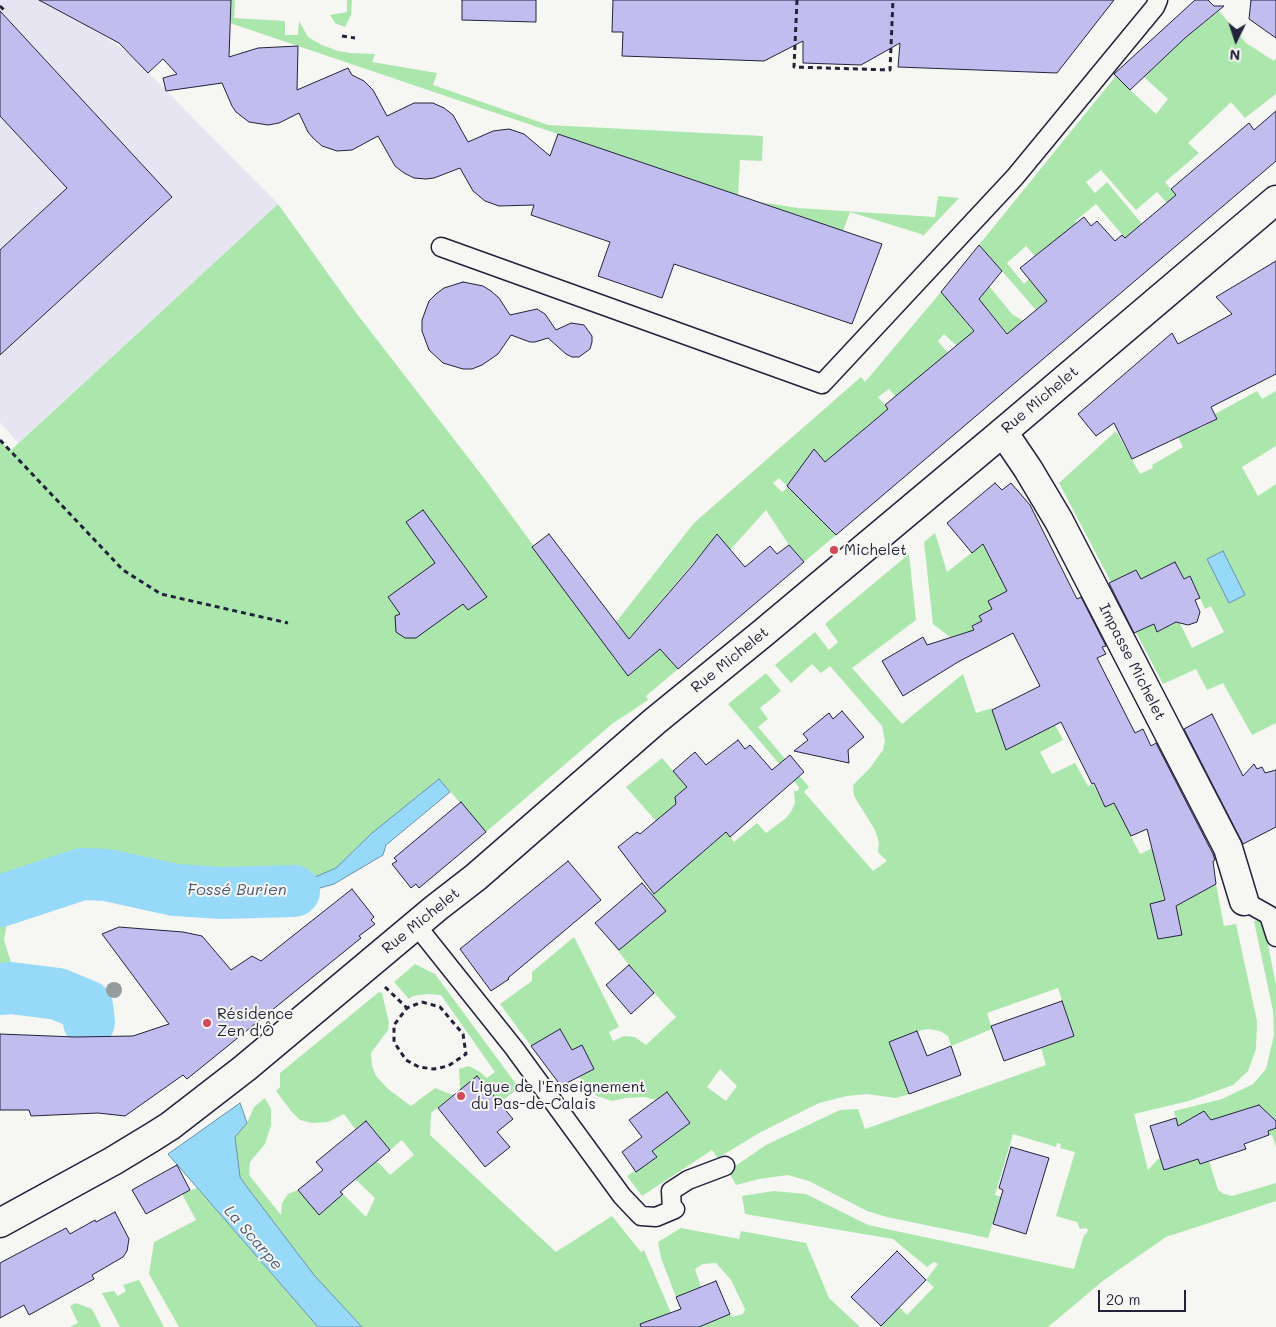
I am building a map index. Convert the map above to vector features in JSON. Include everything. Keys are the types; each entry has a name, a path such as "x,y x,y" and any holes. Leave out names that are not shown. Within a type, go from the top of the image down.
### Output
{"main road":[{"name":"Rue Michelet","path":"0,1223 151,1138 245,1068 476,877 655,721 763,633 1276,200"},
{"name":"Impasse Michelet","path":"1002,432 1028,469 1060,521 1228,848 1244,901"}],"lane":[{"path":"440,247 822,384 1015,177 1155,7 1158,0"},
{"path":"1244,901 1270,915 1276,937"},
{"path":"416,925 514,1048 622,1196 640,1216 656,1217 674,1209 672,1191 688,1180 725,1166"}],"path":[{"path":"797,0 794,67 890,70 893,0"},
{"path":"0,6 5,11"},
{"path":"342,36 355,38"},
{"path":"0,440 124,570 154,590 161,594 288,623"},
{"path":"422,1002 440,1007 463,1034 466,1054 448,1066 434,1069 419,1067 406,1060 394,1042 394,1025 407,1008 422,1002"}],"shaded area":[{"path":"0,0 39,0 104,36 131,55 278,204 18,443 0,422"}],"green space":[{"path":"231,0 235,0 234,18 285,21 285,35 298,35 299,21 308,37 322,45 338,51 375,54 372,62 437,73 433,85 548,125 763,136 762,161 740,160 738,195 230,23"},
{"path":"347,0 352,0 351,15 345,27 335,23 330,15 347,12"},
{"path":"1219,11 1246,43 1274,61 1276,58 1276,94 1245,118 1231,102 1188,143 1199,153 1165,182 1176,195 1167,203 1157,192 1136,210 1101,170 1086,182 1095,193 1107,182 1142,224 1125,238 1096,204 1075,221 1077,224 1035,256 1026,246 1007,263 1024,284 1029,279 1047,301 1036,310 979,245 1115,77 1114,74 1156,114 1168,99 1144,77 1181,41"},
{"path":"938,196 959,198 923,236 850,212 843,231 760,202 798,208 935,217"},
{"path":"278,204 354,310 487,482 602,640 694,523 861,377 865,382 941,292 982,342 959,348 944,334 938,341 948,353 913,416 889,389 878,397 894,416 875,420 868,425 855,438 831,469 814,450 811,509 836,535 804,562 789,545 766,510 730,550 717,535 613,657 628,676 678,633 686,644 669,659 678,669 646,696 648,700 612,724 486,832 439,779 372,833 336,868 294,886 208,886 102,868 57,867 11,882 0,888 0,441 10,451","holes":["779,478 788,487 782,492 773,483"]},
{"path":"989,286 1012,314 1025,322 1012,339 979,299"},
{"path":"1257,391 1262,399 1276,391 1276,446 1242,467 1258,496 1276,484 1276,723 1252,735 1223,683 1207,690 1196,669 1163,684 1136,632 1154,624 1158,631 1179,621 1192,648 1224,632 1211,606 1205,609 1190,576 1184,579 1175,562 1154,572 1144,584 1136,570 1111,582 1059,483 1116,431 1140,474 1153,468 1152,465 1183,447 1175,431 1189,411 1199,429 1217,419 1215,414"},
{"path":"935,533 947,572 983,544 1008,591 988,601 992,609 979,616 982,621 972,626 976,635 967,632 950,637 933,624 924,542"},
{"path":"909,554 916,620 852,668 902,724 963,674 976,713 992,708 1006,750 1055,725 1063,740 1040,752 1052,774 1075,763 1088,786 1093,784 1105,807 1114,803 1140,854 1159,845 1177,852 1155,863 1164,900 1150,905 1158,939 1182,935 1176,906 1216,884 1224,926 1236,924 1257,1021 1256,1049 1248,1071 1233,1085 1189,1101 1134,1114 1148,1170 1160,1157 1198,1159 1201,1164 1209,1161 1218,1190 1224,1194 1232,1196 1276,1183 1276,1201 1166,1237 1104,1280 1048,1327 880,1327 899,1307 907,1315 934,1287 926,1280 938,1264 934,1262 927,1267 893,1239 745,1214 742,1196 774,1191 806,1194 868,1225 1074,1269 1084,1235 1088,1230 1086,1228 1080,1229 1077,1222 1056,1216 1075,1152 1060,1148 1061,1144 1057,1143 1056,1147 1013,1134 995,1195 1001,1197 988,1238 887,1217 867,1211 809,1181 788,1175 759,1179 736,1185 728,1171 766,1145 840,1110 858,1109 865,1129 1046,1065 1041,1048 1074,1036 1058,988 987,1013 992,1029 951,1046 948,1036 940,1031 928,1029 917,1031 889,1042 909,1094 896,1098 867,1094 847,1096 819,1103 759,1133 718,1158 712,1150 642,1196 627,1176 656,1157 652,1151 689,1123 667,1092 656,1100 644,1097 612,1101 597,1096 586,1087 579,1077 594,1069 587,1055 577,1060 560,1029 531,1046 500,1004 532,981 532,972 574,937 619,1027 609,1032 613,1041 624,1036 635,1037 646,1045 676,1017 629,965 605,934 615,927 629,942 666,911 652,895 726,832 734,842 757,823 766,833 785,819 791,812 795,803 794,791 798,791 799,787 728,704 766,673 781,691 760,708 768,719 758,727 809,787 804,792 873,871 887,861 878,852 879,843 875,830 854,796 853,785 870,768 883,750 885,741 882,726 830,666 821,673 812,664 791,683 775,665 815,632 829,650 838,642 825,624","holes":["720,1069 737,1086 726,1101 707,1087"]},
{"path":"662,758 690,791 679,793 675,797 677,803 656,821 626,787"},
{"path":"12,896 4,940 14,972 0,973 0,903"},
{"path":"1263,919 1276,985 1276,1147 1272,1135 1269,1135 1268,1131 1274,1128 1275,1120 1259,1105 1211,1120 1204,1112 1178,1126 1174,1111 1222,1099 1253,1084 1266,1069 1274,1035 1273,1011 1254,921"},
{"path":"415,964 435,974 519,1088 499,1103 460,1090 459,1069 469,1066 487,1078 495,1072 441,995 427,994 413,996 409,999 394,982"},
{"path":"379,992 382,993 389,1023 388,1030 371,1053 372,1066 376,1076 388,1089 411,1106 435,1088 453,1095 431,1113 430,1135 556,1252 612,1216 641,1252 644,1250 677,1327 362,1327 314,1275 240,1177 235,1136 247,1123 254,1107 265,1098 271,1109 271,1125 265,1144 250,1162 249,1175 281,1215 282,1203 288,1194 298,1190 319,1214 343,1194 366,1217 375,1198 355,1179 377,1161 390,1175 414,1155 402,1140 390,1150 366,1121 356,1130 344,1114 328,1122 312,1123 300,1120 276,1091 280,1087 280,1073"},
{"path":"197,1188 318,1327 179,1327 149,1274 154,1242 196,1220 182,1194"},
{"path":"681,1228 739,1239 741,1231 806,1243 829,1298 860,1327 699,1327 730,1314 732,1317 743,1314 745,1309 731,1280 716,1263 703,1264 695,1269 701,1287 676,1297 661,1258 658,1242"},
{"path":"139,1280 164,1327 120,1327 102,1293 114,1291 118,1296 126,1291 123,1285"},
{"path":"76,1303 92,1309 101,1327 70,1327 78,1323 70,1306"}],"water":[{"path":"1223,551 1245,595 1229,603 1207,559"},
{"path":"439,779 450,792 386,845 383,855 334,884 292,896 175,890 107,875 82,874 12,896 0,903 0,888 11,882 56,867 102,868 208,886 294,886 336,868 372,833"},
{"path":"14,972 67,979 86,986 100,996 99,1010 56,1007 34,998 0,999 0,973"},
{"path":"240,1103 247,1123 235,1137 240,1177 314,1275 362,1327 318,1327 168,1154"}],"building":[{"path":"39,0 231,0 229,57 258,48 298,46 297,90 348,68 352,75 364,81 373,90 387,116 414,103 433,103 453,115 468,142 493,131 509,129 524,134 550,156 558,134 882,244 852,324 674,264 662,298 598,276 610,242 531,215 534,205 499,206 485,201 473,191 460,168 434,178 414,178 395,166 378,136 352,150 337,151 322,146 313,138 299,113 279,123 268,125 249,122 236,112 222,83 166,91 163,78 177,74 163,59 148,73 119,43"},
{"path":"462,0 536,0 536,22 462,20"},
{"path":"613,0 1114,0 1057,73 898,67 900,43 861,65 803,63 803,41 764,61 622,56 623,32 612,32"},
{"path":"1195,0 1208,0 1214,6 1224,6 1185,38 1130,90 1114,74"},
{"path":"1251,0 1276,0 1276,38 1249,19"},
{"path":"0,11 172,197 0,355 0,250 67,188 0,116"},
{"path":"1276,111 1276,161 836,535 787,486 814,449 825,462 888,409 885,405 974,331 941,292 979,245 1002,271 979,299 1007,334 1047,301 1020,268 1084,217 1091,226 1097,221 1115,241 1122,235 1125,238 1176,195 1171,189 1249,123 1254,130"},
{"path":"1276,261 1276,374 1211,407 1217,419 1132,459 1114,423 1096,436 1078,414 1172,333 1178,344 1232,314 1216,297"},
{"path":"463,282 483,286 491,291 499,298 510,315 537,309 545,314 556,330 571,323 584,325 592,336 590,349 579,357 572,357 548,338 530,342 511,335 498,354 482,365 472,369 463,369 443,363 429,350 422,331 422,320 429,301 436,294 444,288"},
{"path":"995,483 1002,490 1011,483 1030,505 1077,599 1081,597 1106,646 1102,647 1106,654 1097,658 1135,733 1143,729 1151,746 1156,743 1213,854 1216,884 1176,906 1182,935 1158,939 1150,904 1165,900 1147,829 1131,836 1114,803 1105,807 1061,722 1006,750 992,710 1040,686 1013,633 958,662 903,696 882,661 923,637 927,645 974,630 972,626 982,621 979,616 992,609 988,601 1007,591 983,544 972,553 947,523"},
{"path":"423,510 487,597 468,610 463,604 416,638 405,638 396,632 395,616 400,614 388,597 435,563 406,522"},
{"path":"549,534 629,639 717,534 745,567 770,546 777,554 789,545 804,562 678,669 660,649 628,676 532,547"},
{"path":"1175,562 1184,579 1190,576 1200,598 1195,600 1200,612 1197,622 1188,625 1176,622 1157,632 1154,624 1134,633 1109,583 1136,570 1141,579"},
{"path":"842,711 864,737 848,750 849,763 794,751 808,740 803,734 829,713 833,719"},
{"path":"1212,714 1243,776 1254,764 1257,769 1262,767 1265,773 1276,770 1276,827 1243,844 1184,729"},
{"path":"738,740 745,749 750,745 772,770 790,755 804,772 730,837 726,832 654,894 618,847 637,832 640,834 676,804 675,797 687,787 673,771 695,752 706,765"},
{"path":"461,802 486,832 419,888 416,884 411,888 392,864 397,861 394,858"},
{"path":"568,861 601,900 509,979 491,991 460,949"},
{"path":"642,883 666,911 619,950 595,923"},
{"name":"Résidence Zen d'Ô","path":"352,889 374,917 371,920 375,924 359,936 361,938 187,1079 183,1075 125,1116 98,1113 31,1116 29,1110 0,1110 0,1034 75,1037 133,1036 169,1024 102,934 119,927 183,932 202,936 231,970 252,956 261,961"},
{"path":"629,965 654,993 631,1014 606,985"},
{"path":"1062,1001 1074,1036 1004,1061 991,1026"},
{"path":"560,1029 572,1050 582,1045 594,1069 561,1086 531,1046"},
{"path":"917,1031 927,1056 951,1046 961,1075 909,1094 889,1042"},
{"path":"477,1076 513,1119 497,1132 510,1147 485,1167 438,1108"},
{"path":"667,1092 690,1123 652,1151 657,1157 636,1172 622,1152 642,1137 629,1120"},
{"path":"1259,1105 1276,1121 1276,1128 1268,1131 1269,1135 1244,1144 1246,1149 1200,1164 1198,1159 1164,1170 1150,1126 1176,1118 1178,1126 1204,1111 1211,1120"},
{"path":"366,1121 390,1150 340,1192 343,1194 319,1215 298,1190 323,1170 316,1162"},
{"path":"1011,1147 1049,1158 1026,1234 993,1224 1003,1190 999,1188"},
{"path":"177,1165 190,1190 146,1214 132,1190"},
{"path":"115,1212 129,1239 127,1251 123,1257 92,1275 94,1279 29,1315 24,1305 0,1318 0,1263 66,1228 70,1234 95,1220 96,1222"},
{"path":"897,1251 926,1280 881,1326 851,1297"},
{"path":"716,1281 730,1314 699,1327 641,1327 640,1324 681,1309 676,1297"}],"waterway":[{"name":"Fossé Burien","path":"0,901 82,874 107,875 175,890 222,893 294,891"},
{"name":"La Scarpe","path":"0,989 11,988 58,994 87,1006 89,1022"}],"place":[{"name":"Michelet","path":"834,550"},
{"name":"Résidence Zen d'Ô","path":"207,1023"},
{"name":"Ligue de l'Enseignement du Pas-de-Calais","path":"461,1096"}]}
